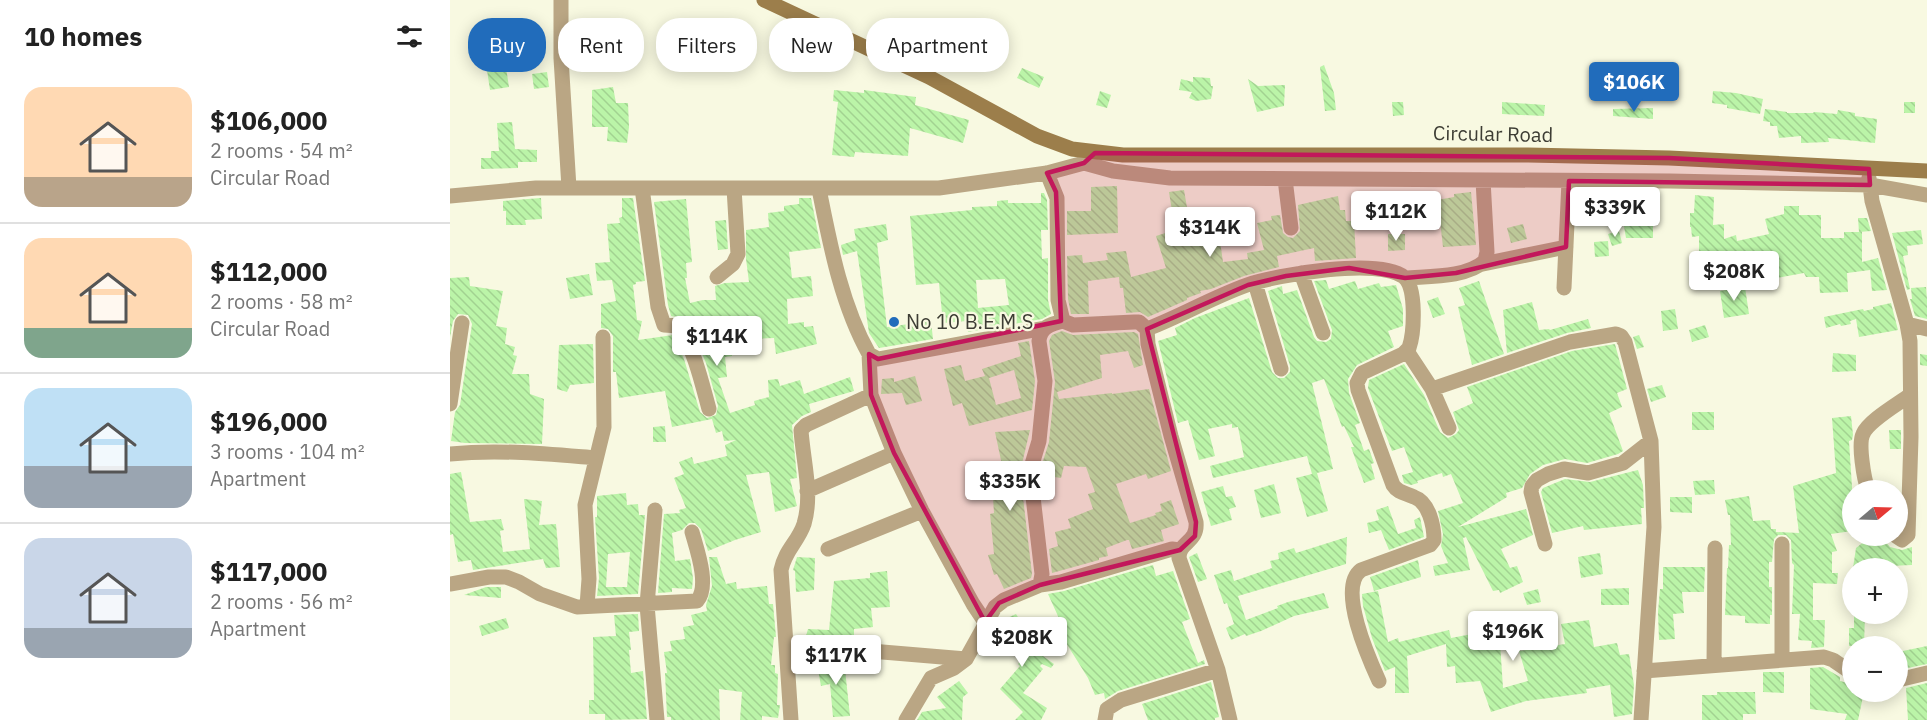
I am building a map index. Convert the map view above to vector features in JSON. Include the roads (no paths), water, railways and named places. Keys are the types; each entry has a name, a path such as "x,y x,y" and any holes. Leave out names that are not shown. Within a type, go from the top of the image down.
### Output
{"main road":[{"name":"Circular Road","path":"764,0 928,77 1037,136 1090,158 1123,155 1528,155 1669,158 1927,171"}],"street":[{"path":"561,0 561,58 569,188"},
{"path":"450,196 525,189 569,188 939,188 1047,173 1090,158 1113,171 1170,178 1870,185 1927,195"},
{"path":"1869,169 1872,201 1910,341 1908,535"},
{"path":"1047,173 1057,198 1059,300 1063,321"},
{"path":"1285,179 1290,228"},
{"path":"1483,180 1487,252 1487,259 1483,264"},
{"path":"1564,288 1569,181"},
{"path":"642,188 658,307 664,325 679,326 684,334 694,355 709,409"},
{"path":"717,277 734,264 738,254 734,188"},
{"path":"819,189 831,249 847,301 869,354 871,395 894,453 922,511 985,622"},
{"path":"1405,278 1456,273 1483,264 1566,248"},
{"path":"1147,329 1255,283 1301,273 1349,268 1383,270 1405,278 1412,291 1411,344 1407,351 1362,373 1357,383 1392,485 1402,493 1417,498 1423,503 1434,535 1433,543 1361,570 1353,581 1352,597 1358,625 1378,681"},
{"path":"1301,273 1323,333"},
{"path":"1255,283 1281,369"},
{"path":"869,354 878,359 1045,328 1063,321 1072,325 1140,322 1147,329 1148,344 1171,436 1196,522 1195,536 1180,550 1179,558 1218,670 1230,720"},
{"path":"450,404 462,323"},
{"path":"1907,324 1927,329"},
{"path":"1040,585 1042,574 1030,471 1040,434 1045,381 1039,336 1045,328"},
{"path":"1432,389 1570,342 1616,334 1621,336 1651,441 1654,527 1641,720"},
{"path":"587,606 589,579 585,505 604,422 603,337"},
{"path":"1407,351 1432,389 1449,428"},
{"path":"791,720 781,570 783,560 804,525 807,491 801,430 806,424 871,395"},
{"path":"1865,480 1862,436 1868,427 1910,395"},
{"path":"1545,544 1531,492 1537,480 1564,469 1588,473 1623,463 1651,441"},
{"path":"450,454 475,451 520,452 596,458"},
{"path":"807,491 894,453"},
{"path":"655,510 647,605 657,720"},
{"path":"828,549 922,511"},
{"path":"450,584 489,577 506,577 557,602 577,608 697,601 700,598 702,567 692,532"},
{"path":"1782,544 1782,660"},
{"path":"1714,665 1715,548"},
{"path":"906,720 932,678 954,668 966,659 985,622 999,603 1040,585 1061,582 1172,549 1180,550"},
{"path":"787,644 966,659"},
{"path":"1644,671 1824,657 1842,666"},
{"path":"1105,720 1107,709 1121,700 1218,670"},
{"path":"1908,678 1927,674"}],"place":[{"name":"No 10 B.E.M.S","path":"894,322"}]}
